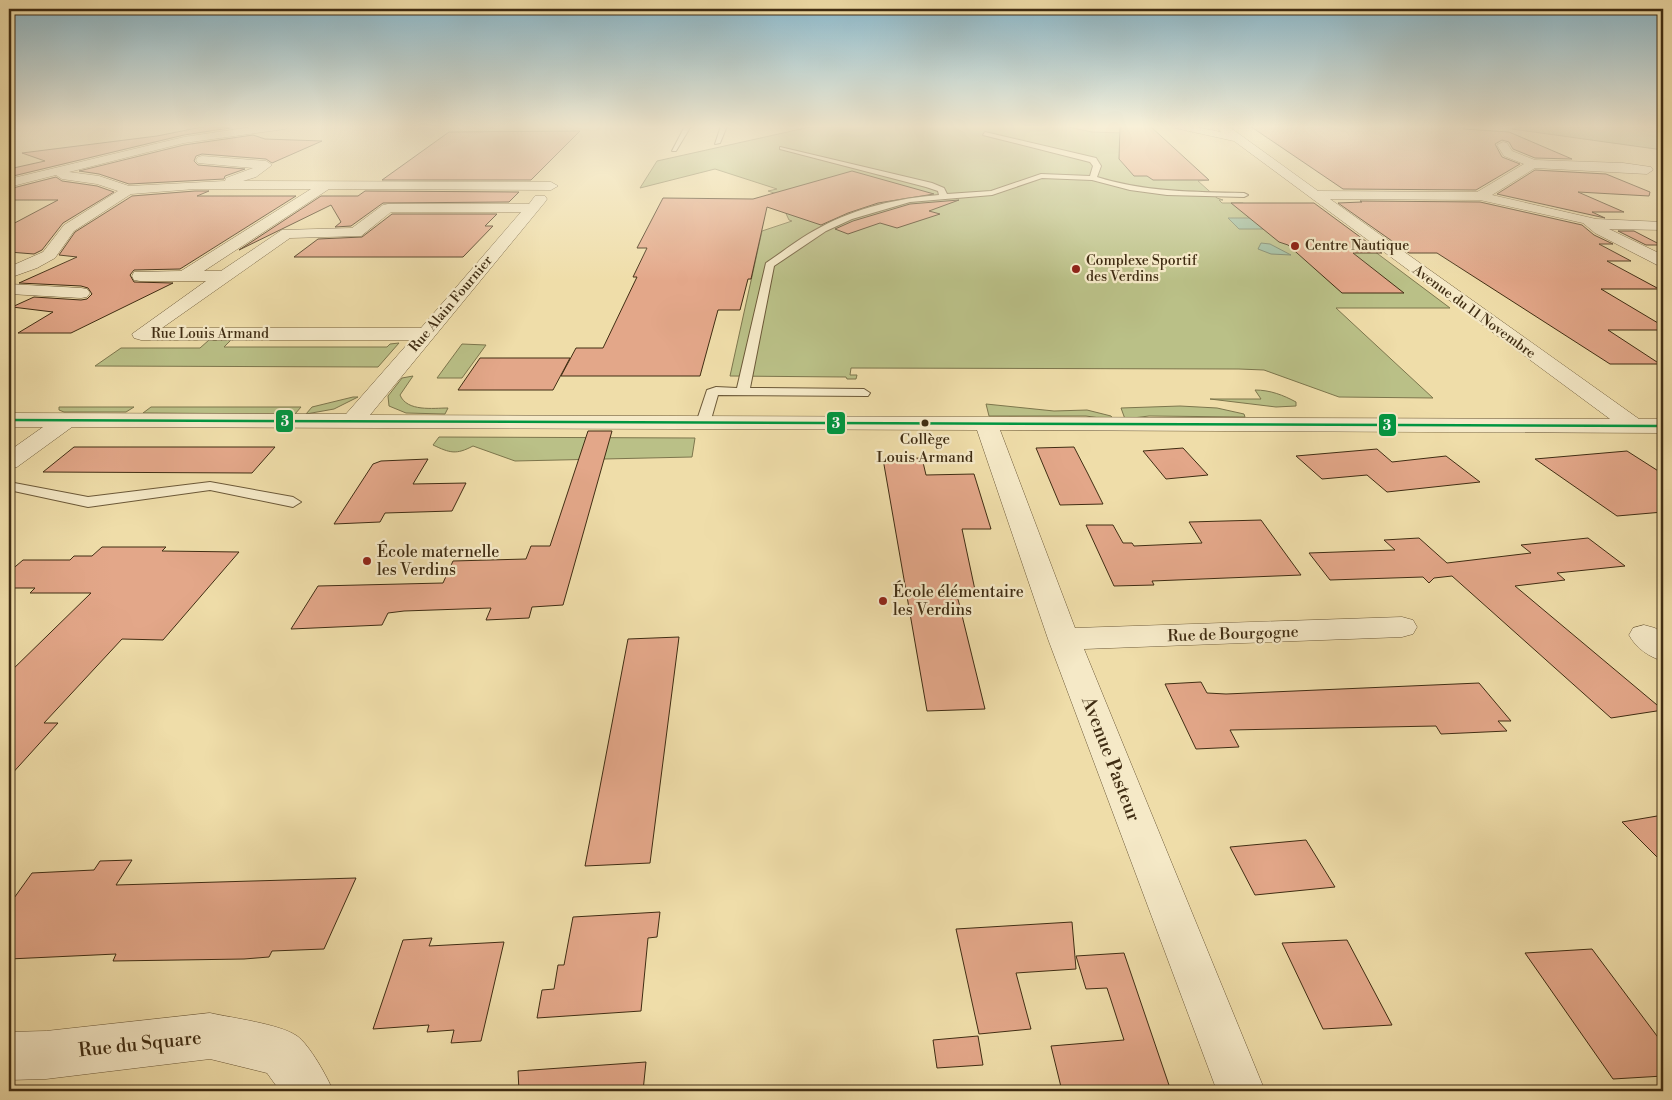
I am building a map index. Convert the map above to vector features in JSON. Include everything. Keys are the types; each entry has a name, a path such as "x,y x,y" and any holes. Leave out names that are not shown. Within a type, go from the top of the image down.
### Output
{"street":[{"path":"9,183 37,177"},
{"path":"79,177 99,180 128,190 218,185 325,186"},
{"path":"218,185 242,177"},
{"name":"Avenue du 11 Novembre","path":"1289,177 1632,426 1663,444"},
{"path":"1480,196 1511,177"},
{"path":"186,276 325,186"},
{"name":"Rue Alain Fournier","path":"325,186 551,186 352,422"},
{"path":"9,273 49,255 69,228 128,190"},
{"path":"1313,195 1480,196 1622,226 1663,226"},
{"path":"252,233 356,233 388,208 532,208"},
{"path":"1588,220 1663,263"},
{"name":"Rue Louis Armand","path":"287,233 141,334 426,334"},
{"path":"140,276 224,276"},
{"path":"9,289 81,293"},
{"path":"9,420 1663,426"},
{"path":"9,462 67,420"},
{"name":"Avenue Pasteur","path":"986,424 1064,639 1241,1091"},
{"name":"Rue de Bourgogne","path":"1064,639 1402,627"},
{"name":"Rue du Square","path":"9,1056 46,1055 210,1036 281,1053 309,1091"}],"lane":[{"path":"895,177 941,190 944,197"},
{"path":"743,391 768,265 823,229 849,217 910,200 992,193 1037,177"},
{"path":"1076,177 1093,178 1116,186 1144,192 1244,195"},
{"path":"703,423 711,393 743,391 864,393"},
{"path":"9,486 88,502 210,486 293,502"}],"shaded area":[{"name":"Complexe Sportif des Verdins","path":"647,177 682,177 640,188"},
{"name":"Complexe Sportif des Verdins","path":"741,177 1206,177 1209,180 1198,181 1217,198 1223,200 1219,200 1222,203 1243,203 1254,212 1322,212 1450,308 1336,308 1433,398 1339,397 1264,370 1239,369 851,368 850,375 857,375 856,379 847,379 846,377 730,376 762,231 792,221 789,220 777,194 768,191 777,189"},
{"path":"1228,218 1292,218 1306,229 1239,229"},
{"path":"1261,243 1270,244 1291,255 1271,254 1258,249"},
{"path":"209,340 231,340 224,347 387,347 390,344 399,343 378,367 95,366 121,348 200,348"},
{"path":"462,344 486,345 462,378 437,378"},
{"path":"413,376 400,395 403,400 414,407 448,408 445,414 406,413 389,406 388,396 402,378"},
{"path":"1255,390 1281,395 1296,402 1296,406 1276,407 1210,399 1261,399"},
{"path":"358,397 334,409 306,414 312,407"},
{"path":"986,404 1054,411 1087,410 1111,416 1114,420 1086,416 989,416"},
{"path":"1180,406 1217,408 1244,414 1245,417 1149,416 1125,419 1121,408"},
{"path":"59,407 134,407 126,412 64,412 59,410"},
{"path":"151,407 301,407 295,414 143,413"},
{"path":"439,437 695,438 692,457 515,461 473,446 457,452 444,450 433,445"}],"building":[{"path":"57,177 62,181 97,186 114,192 63,223 42,250 34,254 9,252 9,226 58,200 9,200 9,189"},
{"path":"109,177 225,177 224,179 129,184"},
{"path":"386,177 534,177 531,180 382,180"},
{"path":"830,177 875,177 934,194 878,203 821,225 767,207 751,279 748,279 740,310 718,310 700,376 561,376 576,348 603,348 637,277 633,277 647,248 637,248 663,198 753,199"},
{"path":"1149,177 1206,177 1209,180 1153,180"},
{"path":"1326,177 1497,177 1476,190 1343,189"},
{"path":"1523,177 1614,177 1650,192 1649,196 1578,192 1624,212 1592,212 1605,218 1497,194"},
{"path":"209,191 197,196 296,196 180,269 134,270 130,275 134,282 173,283 71,333 18,333 53,312 12,307 34,297 81,300 87,299 92,294 88,288 81,286 19,283 77,257 59,255 75,232 132,196"},
{"path":"365,191 519,192 509,202 383,203 351,226 335,227 341,222 331,205 239,250 321,196 358,196"},
{"path":"959,200 929,211 940,214 897,228 880,223 848,234 835,229 853,221 910,204"},
{"path":"1360,201 1480,202 1582,225 1594,235 1613,244 1599,244 1631,261 1607,261 1659,289 1601,289 1663,326 1663,330 1608,330 1660,364 1610,364 1437,253 1409,253 1338,203 1362,202"},
{"name":"Centre Nautique","path":"1231,203 1314,203 1382,253 1353,253 1404,293 1342,293 1288,245 1279,242"},
{"path":"392,214 497,214 485,226 493,226 463,257 294,257 318,239 362,237"},
{"path":"1618,231 1634,231 1661,245 1646,245"},
{"path":"480,358 570,358 553,390 458,390"},
{"path":"588,431 612,431 563,605 532,607 529,618 486,620 491,608 404,611 388,613 382,625 291,629 318,586 443,583 453,561 526,559 531,546 550,546"},
{"path":"74,447 275,447 252,473 43,472"},
{"path":"1074,447 1103,504 1060,505 1036,448"},
{"path":"1183,448 1208,475 1166,479 1143,451"},
{"path":"1377,449 1392,462 1446,456 1480,482 1387,492 1367,475 1322,479 1296,456"},
{"path":"1627,451 1663,474 1663,512 1617,516 1535,459"},
{"path":"922,458 926,475 974,474 991,529 962,529 975,590 956,591 985,709 927,711 883,459"},
{"path":"428,459 413,484 466,483 452,511 385,513 380,522 334,524 373,464 381,461"},
{"path":"1261,520 1301,575 1152,581 1154,585 1114,586 1086,525 1113,525 1123,543 1132,543 1134,546 1202,543 1189,522"},
{"path":"1419,538 1447,563 1531,553 1521,545 1588,538 1625,566 1557,573 1565,580 1515,586 1663,710 1611,718 1452,576 1434,578 1429,583 1423,577 1330,580 1309,553 1395,550 1384,540"},
{"path":"102,547 166,547 162,551 239,552 163,640 122,639 44,723 58,723 9,777 9,673 91,593 30,593 35,588 9,588 9,572 23,560 70,560 74,556 92,556"},
{"path":"679,637 650,863 585,866 628,639"},
{"path":"1201,682 1207,693 1226,694 1479,683 1511,721 1498,721 1507,731 1441,734 1436,726 1230,730 1239,747 1196,749 1165,684"},
{"path":"1663,815 1663,863 1622,822"},
{"path":"1306,840 1335,887 1255,895 1230,847"},
{"path":"132,860 116,885 356,878 324,949 272,951 269,957 244,959 113,961 116,954 9,959 9,905 32,873 94,870 100,861"},
{"path":"660,912 657,937 648,938 641,1011 537,1018 542,990 554,989 558,965 564,965 573,917"},
{"path":"1072,922 1076,969 1016,973 1031,1029 979,1034 956,929"},
{"path":"432,938 429,946 504,942 481,1041 451,1043 454,1030 427,1032 429,1025 373,1029 403,940"},
{"path":"1347,940 1392,1025 1323,1029 1282,943"},
{"path":"1592,949 1663,1044 1663,1076 1613,1079 1525,953"},
{"path":"1124,953 1171,1091 1062,1091 1051,1046 1124,1040 1107,988 1086,989 1076,956"},
{"path":"978,1036 983,1065 937,1068 933,1040"},
{"path":"646,1062 643,1091 519,1091 518,1071"}],"transit line":[{"name":"3","path":"9,420 1663,426"}],"place":[{"name":"Centre Nautique","path":"1295,246"},
{"name":"Complexe Sportif des Verdins","path":"1076,269"},
{"name":"Collège Louis Armand","path":"925,423"},
{"name":"École maternelle les Verdins","path":"367,561"},
{"name":"École élémentaire les Verdins","path":"883,601"}]}
